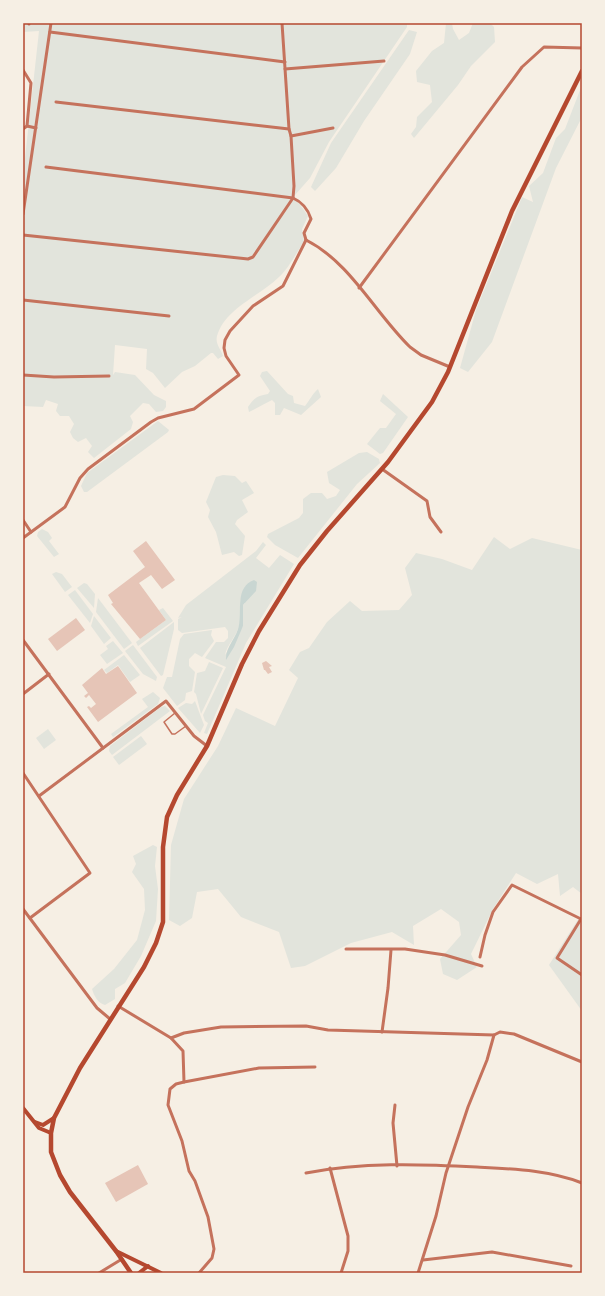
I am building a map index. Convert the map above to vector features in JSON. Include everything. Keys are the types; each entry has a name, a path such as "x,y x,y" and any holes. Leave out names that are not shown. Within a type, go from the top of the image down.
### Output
{"main road":[{"path":"131,1273 116,1251 70,1192 60,1175 51,1152 51,1134 54,1118 61,1102 110,1019 144,967 156,943 163,922 163,847 167,817 177,795 207,746 242,664 282,592 313,547 382,469 432,402 446,378 512,211 582,71"},
{"path":"23,1108 39,1128 51,1134"},
{"path":"33,1121 43,1125 54,1118"},
{"path":"116,1251 161,1273"},
{"path":"139,1273 148,1266"}],"street":[{"path":"23,214 51,23"},
{"path":"23,235 248,259 253,257 293,198 294,186 291,136 289,129 282,23"},
{"path":"50,32 285,62"},
{"path":"359,288 522,67 544,46 582,48"},
{"path":"285,69 384,61"},
{"path":"23,70 31,83 27,126 23,129"},
{"path":"56,102 289,129"},
{"path":"27,126 36,128"},
{"path":"291,136 334,128"},
{"path":"23,538 65,507 80,478 88,469 151,422 158,418 194,410 239,375 226,356 224,348 225,340 230,331 253,306 284,286 306,240 304,233 311,219 300,201 293,198 46,167"},
{"path":"306,240 322,248 338,262 410,347 449,369"},
{"path":"23,300 169,316"},
{"path":"23,375 54,377 109,376"},
{"path":"382,469 427,501 430,517 441,532"},
{"path":"23,520 32,532"},
{"path":"23,640 103,748"},
{"path":"23,694 49,674"},
{"path":"39,796 166,701 197,739 207,746"},
{"path":"23,774 90,873 30,918"},
{"path":"480,957 493,912 512,885 581,920 557,958 582,975"},
{"path":"23,909 97,1008 110,1019"},
{"path":"346,949 405,949 445,955 482,966"},
{"path":"382,1032 388,988 390,950"},
{"path":"118,1006 170,1038 183,1051 184,1082"},
{"path":"170,1038 184,1033 229,1027 306,1026 328,1030 494,1035 500,1032 514,1034 582,1062"},
{"path":"418,1273 449,1166 468,1107 488,1060 494,1035"},
{"path":"199,1273 212,1258 214,1249 208,1217 195,1180 189,1171 182,1140 168,1105 170,1089 176,1084 184,1082 259,1068 315,1067"},
{"path":"395,1105 394,1123 397,1166"},
{"path":"306,1172 357,1166 449,1166 538,1171 582,1183"},
{"path":"330,1168 348,1236 348,1251 341,1273"},
{"path":"422,1260 492,1252 571,1266"},
{"path":"99,1273 122,1259"}],"lane":[{"path":"175,712 164,722 172,734 175,734 186,726"}],"shaded area":[{"path":"23,23 407,23 407,27 329,142 310,178 295,195 294,199 299,203 308,216 302,229 304,242 283,273 271,284 235,310 221,326 217,336 217,344 223,356 218,359 213,353 211,353 195,366 182,372 165,388 153,373 146,369 147,349 115,345 113,375 115,372 135,375 154,395 166,401 166,407 163,411 156,412 149,404 143,403 130,416 133,422 131,429 94,458 88,452 92,446 86,438 78,442 73,438 70,432 74,424 69,416 60,416 56,411 58,404 46,400 43,407 23,406 23,176 39,31 23,32"},
{"path":"446,23 452,23 453,29 459,40 469,33 473,23 490,23 494,27 495,42 471,66 458,85 414,138 411,134 416,127 417,117 432,102 430,85 417,82 416,71 432,51 444,43"},
{"path":"409,30 417,32 410,54 364,121 336,168 315,191 311,187 331,143"},
{"path":"582,85 582,117 556,168 492,342 468,372 460,368 476,310 522,197 533,202 529,186 543,173 556,138 565,129"},
{"path":"267,371 288,394 293,396 294,403 305,406 318,389 321,397 301,415 284,408 280,415 275,415 275,403 272,400 249,412 248,407 254,399 268,394 270,391 260,376 262,372"},
{"path":"383,394 408,417 383,453 380,454 367,444 380,428 386,428 396,414 380,401"},
{"path":"158,421 169,430 168,432 87,492 84,492 81,486 87,473"},
{"path":"367,452 379,459 380,463 357,484 298,558 275,545 267,537 268,534 299,518 303,513 303,499 311,493 322,493 327,499 336,496 340,490 329,483 327,472 359,453"},
{"path":"223,475 235,476 242,483 246,481 254,493 242,500 248,512 237,520 235,524 245,536 242,555 239,556 234,552 222,555 216,532 208,517 210,510 206,502 216,477"},
{"path":"42,529 48,532 52,538 49,541 59,554 54,557 37,536 38,532"},
{"path":"494,537 510,549 532,538 582,550 582,894 573,887 560,896 558,874 537,884 516,873 493,909 471,954 477,967 457,980 443,974 440,959 461,935 459,922 441,909 413,926 414,945 392,932 351,943 305,966 291,968 279,932 241,917 218,889 197,892 192,918 180,926 169,920 171,845 184,799 218,746 236,708 275,726 298,678 289,670 300,652 309,648 327,622 350,601 362,611 399,610 412,595 405,568 416,553 442,559 472,570"},
{"path":"263,542 266,545 256,558 269,568 280,555 294,564 246,643 207,734 204,733 208,723 205,721 203,715 226,667 205,658 216,642 224,642 228,638 228,631 225,627 182,633 178,630 178,619 182,617 178,618 186,605 256,551","holes":["246,586 245,603 243,605 243,626 225,655 239,626 240,602"]},
{"path":"56,572 62,574 72,587 65,592 52,574"},
{"path":"254,580 257,582 256,591 243,605 243,626 234,647 226,660 227,651 238,630 240,619 240,600 242,593 248,583"},
{"path":"84,583 87,584 95,594 94,608 77,588"},
{"path":"75,590 93,614 90,623 68,595"},
{"path":"98,598 132,643 124,649 96,612"},
{"path":"163,608 173,621 138,646 136,642 166,620 159,610"},
{"path":"94,616 111,638 104,644 91,626"},
{"path":"174,622 174,629 163,675 161,676 140,648"},
{"path":"212,630 211,635 214,641 202,657 195,653 189,659 189,666 195,672 192,691 186,693 185,700 177,706 163,688 167,677 172,677 180,639 184,634"},
{"path":"113,641 123,653 107,664 100,655 108,649 106,646"},
{"path":"133,645 157,677 156,681 143,674 125,651"},
{"path":"124,655 140,675 130,682 118,665 107,673 104,670"},
{"path":"209,662 223,668 201,714 196,694 194,692 197,673 205,671"},
{"path":"153,692 160,698 158,704 113,737 111,734 148,707 142,699"},
{"path":"195,701 204,725 200,733 178,708 186,703 192,704"},
{"path":"165,706 170,711 112,755 109,751 110,746 161,707"},
{"path":"48,729 56,740 44,749 36,738"},
{"path":"141,736 147,744 119,765 113,757"},
{"path":"153,845 157,847 155,866 158,889 156,921 141,956 125,983 115,989 115,999 105,1005 100,1003 92,989 114,969 137,940 145,910 144,889 132,872 136,864 133,856"},
{"path":"579,918 582,920 582,1011 549,965"}],"building":[{"path":"146,541 175,580 162,589 151,575 139,583 166,620 140,639 111,604 113,603 108,595 145,567 133,551"},
{"path":"76,618 85,630 57,651 48,639"},
{"path":"266,661 272,666 269,667 272,672 268,674 264,670 262,663"},
{"path":"118,666 137,693 98,722 87,707 89,706 91,708 96,704 89,695 86,698 84,696 88,693 82,685 102,668 106,674"},
{"path":"138,1165 148,1184 116,1202 105,1183"}]}
